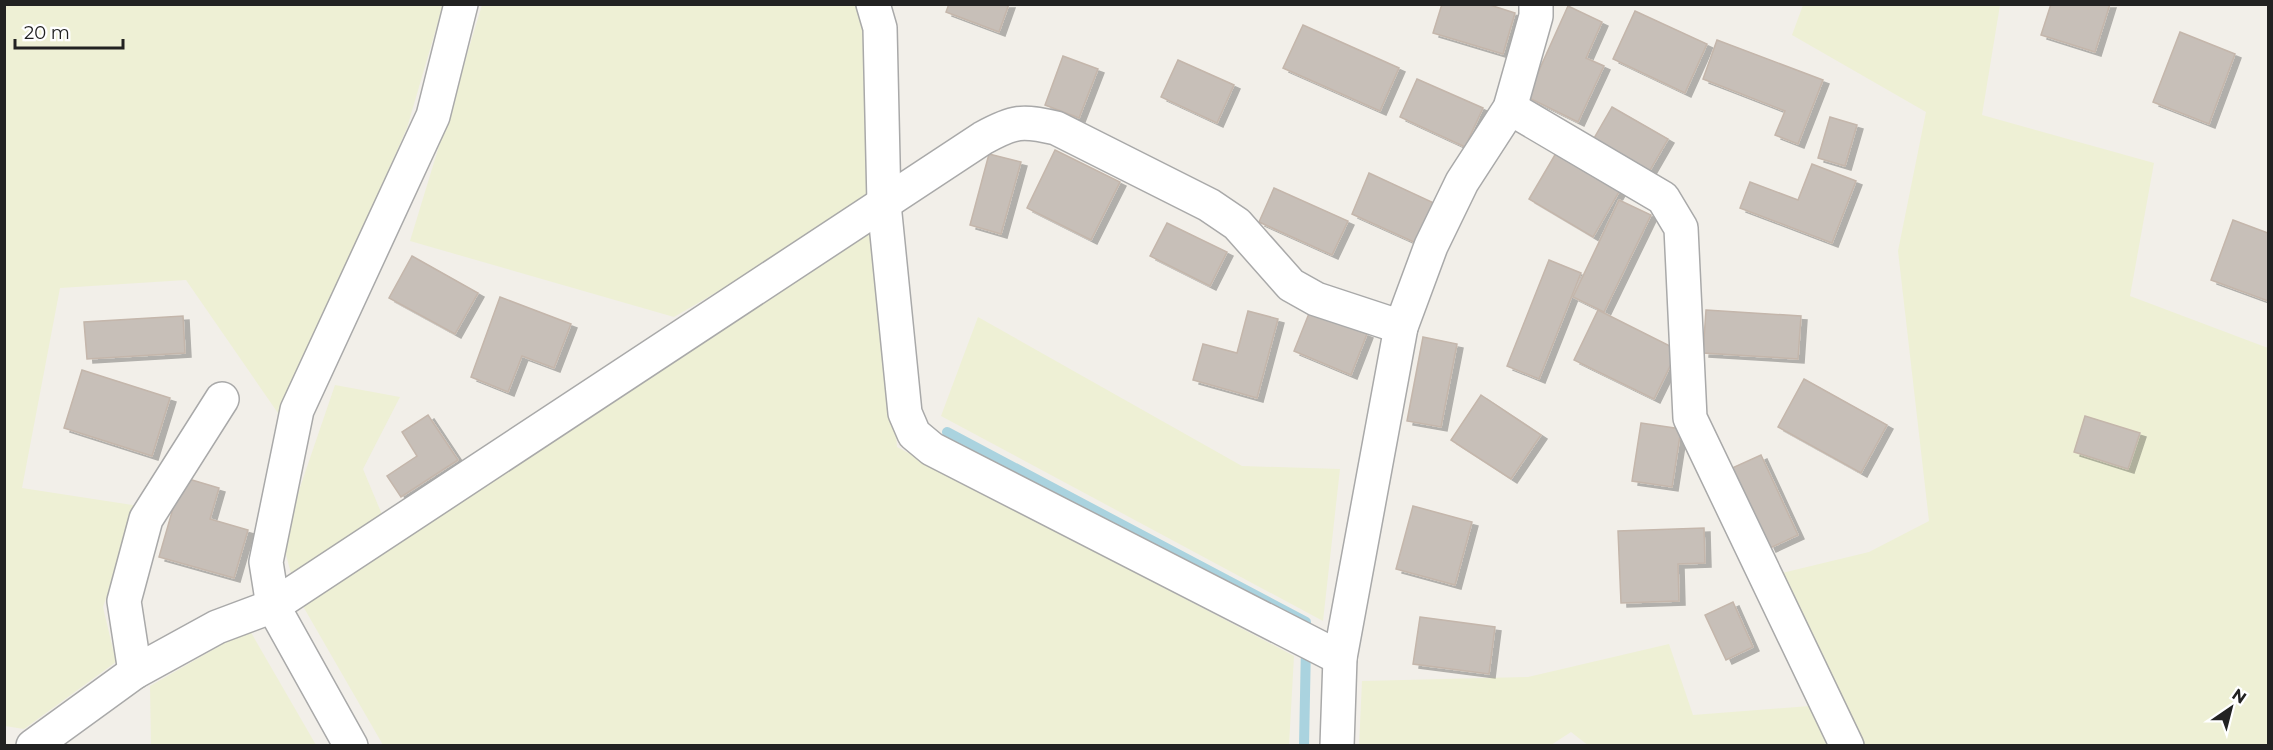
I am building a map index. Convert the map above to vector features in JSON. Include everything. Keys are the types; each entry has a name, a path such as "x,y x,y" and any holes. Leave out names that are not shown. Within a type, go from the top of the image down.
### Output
{"street":[{"path":"351,746 273,606 266,562 297,410 433,116 461,4"},
{"path":"873,4 880,28 885,204 906,413 914,434 932,449 1340,658"},
{"path":"1337,746 1340,658 1401,327 1431,246 1462,182 1510,108 1536,16 1536,4"},
{"path":"1510,108 1663,198 1681,228 1690,418 1847,746"},
{"path":"33,746 135,672 217,627 273,606 983,138 1007,125 1029,122 1056,128 1209,205 1237,224 1291,285 1316,299 1401,327"},
{"path":"135,672 124,601 147,519 222,399"}],"green space":[{"path":"5,5 443,5 407,128 280,416 186,280 60,288 22,488 139,506 103,607 116,662 24,729 5,726"},
{"path":"482,5 859,5 863,19 881,196 674,317 410,241"},
{"path":"1803,5 2000,5 1982,115 2154,163 2130,296 2268,348 2268,745 1589,746 1571,732 1551,745 1359,746 1362,681 1528,677 1669,644 1693,715 1835,704 1782,573 1869,552 1929,521 1898,251 1926,112 1792,35"},
{"path":"880,226 897,447 1294,656 1289,745 383,745 300,601"},
{"path":"978,317 1242,466 1340,469 1323,621 941,416"},
{"path":"335,385 400,397 363,469 383,517 292,577 282,540"},
{"path":"249,629 316,745 151,745 150,686"}],"building":[{"path":"949,4 1009,4 999,32 946,12"},
{"path":"1442,4 1487,4 1515,13 1503,54 1433,33"},
{"path":"2051,4 2110,4 2095,52 2041,35"},
{"path":"1568,6 1602,22 1586,58 1604,66 1578,122 1527,97"},
{"path":"1635,11 1707,44 1685,93 1613,59"},
{"path":"1303,25 1399,68 1380,111 1283,68"},
{"path":"2180,32 2235,54 2209,124 2153,102"},
{"path":"1717,40 1823,80 1798,144 1775,135 1785,111 1703,79"},
{"path":"1063,56 1098,69 1079,118 1045,105"},
{"path":"1178,60 1234,85 1217,123 1161,97"},
{"path":"1417,79 1483,108 1465,147 1400,117"},
{"path":"1612,107 1668,139 1649,172 1593,140"},
{"path":"1830,117 1857,125 1845,166 1818,158"},
{"path":"1055,150 1120,182 1091,240 1027,208"},
{"path":"1556,153 1620,190 1593,237 1529,199"},
{"path":"989,154 1021,162 1001,234 970,225"},
{"path":"1812,164 1856,181 1832,243 1740,208 1750,182 1798,200"},
{"path":"1369,173 1434,203 1416,243 1352,214"},
{"path":"1274,188 1348,221 1332,255 1259,222"},
{"path":"1619,200 1651,215 1604,312 1573,297"},
{"path":"2233,220 2268,233 2268,301 2211,280"},
{"path":"1167,223 1227,252 1210,286 1150,256"},
{"path":"412,256 478,293 455,334 389,298"},
{"path":"1549,260 1581,273 1539,379 1507,366"},
{"path":"500,297 571,324 554,368 522,356 508,392 471,377"},
{"path":"1598,310 1678,350 1654,399 1574,360"},
{"path":"1706,310 1801,316 1798,359 1703,353"},
{"path":"1248,311 1278,319 1257,398 1193,380 1203,344 1237,353"},
{"path":"1310,311 1367,334 1351,375 1294,351"},
{"path":"183,316 185,353 87,359 84,322"},
{"path":"1423,337 1457,344 1441,427 1407,421"},
{"path":"82,370 170,398 152,456 64,428"},
{"path":"1804,379 1887,425 1861,473 1778,427"},
{"path":"1481,395 1541,435 1511,479 1451,440"},
{"path":"428,415 458,460 401,497 387,476 417,456 402,432"},
{"path":"2085,416 2140,433 2128,469 2074,452"},
{"path":"1641,423 1681,429 1672,487 1632,481"},
{"path":"1761,455 1798,535 1770,548 1732,468"},
{"path":"182,477 219,488 210,519 248,530 234,578 159,557"},
{"path":"1413,506 1472,522 1455,585 1396,569"},
{"path":"1704,528 1705,563 1678,564 1679,601 1621,603 1618,531"},
{"path":"1733,602 1753,647 1726,660 1705,615"},
{"path":"1420,617 1495,627 1489,674 1413,664"}],"waterway":[{"path":"947,432 1306,622 1306,626"},
{"path":"1304,746 1306,645"}]}
